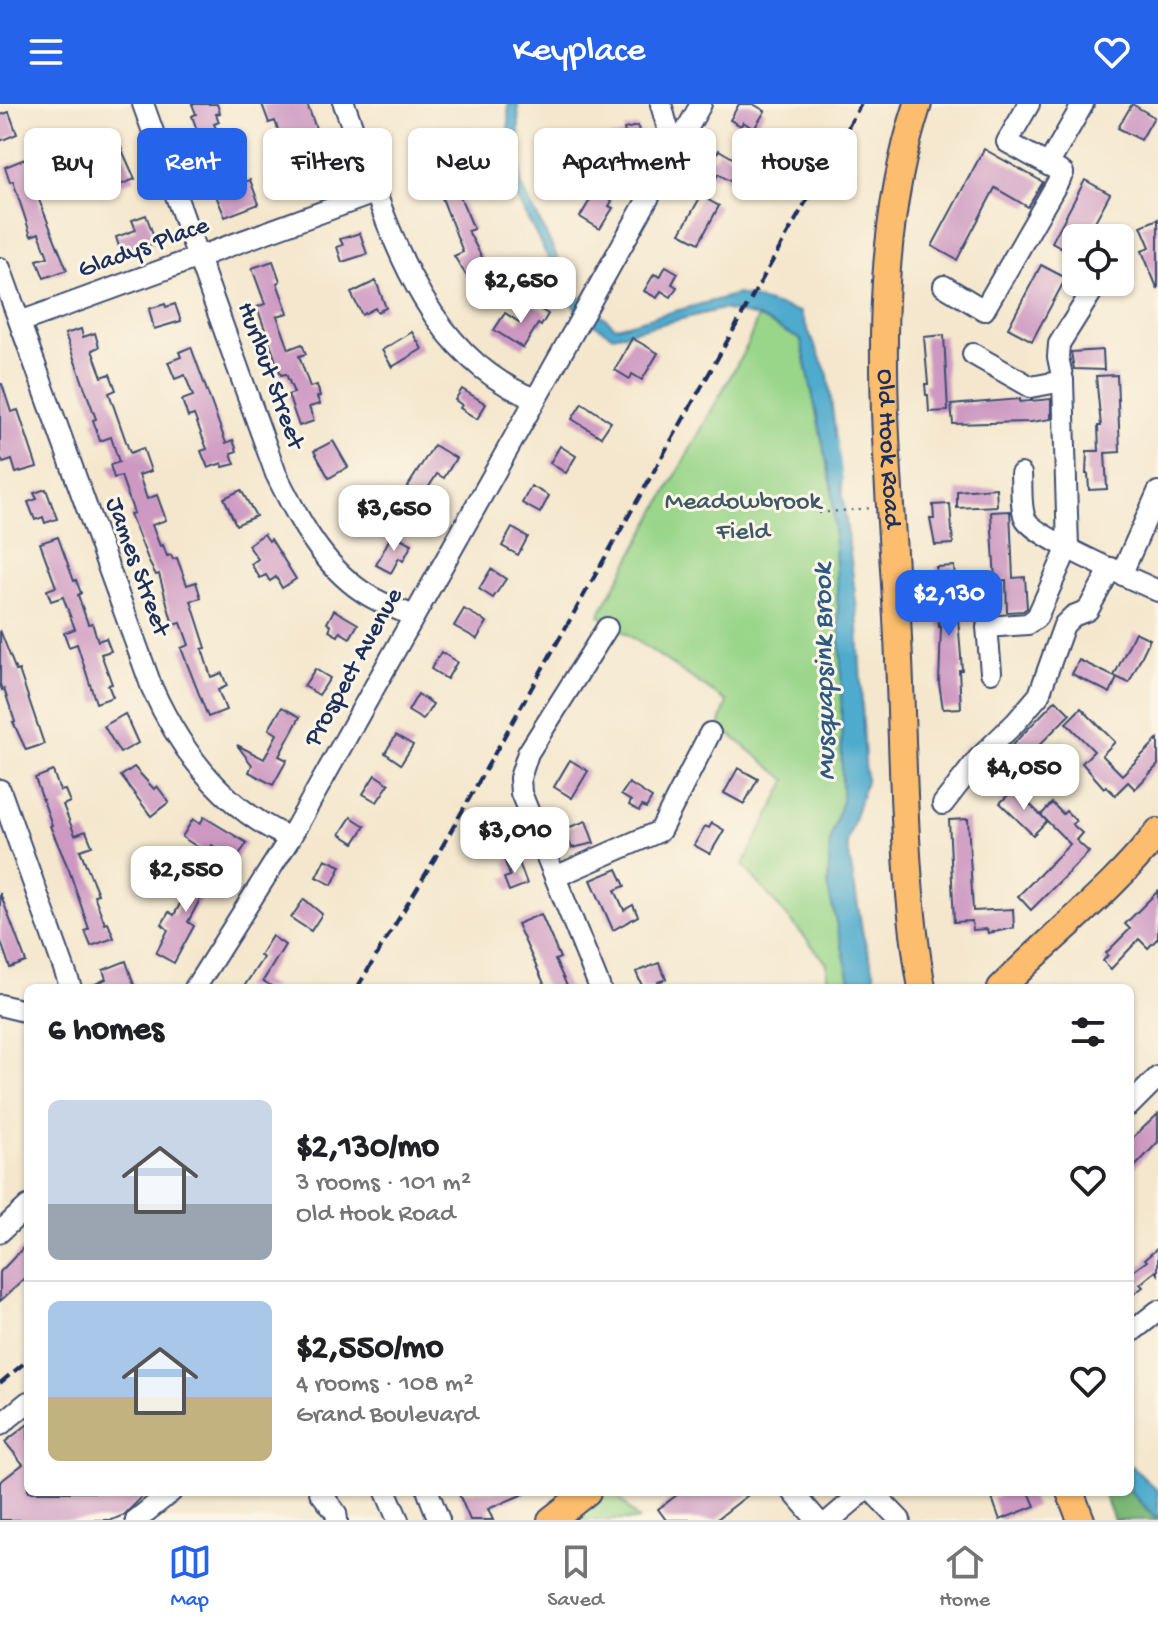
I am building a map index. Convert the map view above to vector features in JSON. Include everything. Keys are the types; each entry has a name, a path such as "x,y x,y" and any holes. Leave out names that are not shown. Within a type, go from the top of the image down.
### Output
{"main road":[{"name":"Old Hook Road","path":"918,104 894,204 884,315 909,869 920,976"},
{"path":"1005,984 1116,880 1158,832"},
{"path":"551,1520 582,1496"},
{"path":"1072,1496 1081,1520"}],"street":[{"name":"Hurlbut Street","path":"143,104 276,474 292,506 311,537 349,582 384,604 414,616"},
{"path":"344,104 353,128"},
{"path":"661,104 668,128"},
{"name":"Prospect Avenue","path":"687,128 701,104"},
{"path":"944,286 984,310 1063,173 1007,142 1029,104"},
{"path":"1048,165 1083,104"},
{"name":"Gladys Place","path":"20,322 355,200"},
{"path":"380,200 405,265 435,317 479,366 498,381 535,399"},
{"name":"Prospect Avenue","path":"198,984 290,838 647,200"},
{"name":"James Street","path":"0,268 165,717 204,774 230,800 264,827 290,838"},
{"path":"991,672 987,627 1028,624 1037,617 1068,547 1059,344 1089,296"},
{"path":"973,354 1031,387 1063,381"},
{"path":"1021,474 1024,516 1029,525 1158,591"},
{"path":"943,804 978,759 1039,695 1064,625 1073,616 1088,610 1117,571 1158,492"},
{"path":"598,984 521,793 520,778 528,753 607,628"},
{"path":"555,877 660,831 710,733"},
{"path":"0,790 70,984"},
{"path":"0,1005 24,1011"},
{"path":"1134,1101 1158,1077"},
{"path":"0,1232 24,1210"},
{"path":"1134,1330 1158,1311"},
{"path":"0,1425 24,1405"},
{"path":"136,1520 166,1496"},
{"path":"323,1496 336,1513 337,1520"},
{"path":"388,1496 398,1520"},
{"path":"430,1496 439,1520"},
{"path":"796,1496 817,1520"},
{"path":"830,1520 858,1496"},
{"path":"877,1496 900,1520"}],"path":[{"path":"819,513 849,510"}],"green space":[{"name":"Meadowbrook Field","path":"758,317 801,340 832,487 841,666 842,801 830,841 828,889 851,984 827,984 827,963 743,865 787,780 719,726 727,702 599,615 746,348"},
{"path":"1134,1495 1157,1520 1114,1520 1105,1496"},
{"path":"582,1496 618,1496 638,1520 551,1520"}],"water":[{"path":"508,104 518,104 521,184 575,293 616,327 738,294 800,312 828,375 857,610 866,781 847,843 863,935 878,984 851,984 828,889 830,840 842,801 841,666 832,487 801,340 758,317 722,309 613,336 578,314 517,200 518,128 508,128"},
{"path":"1134,1469 1158,1491 1158,1520 1134,1495"}],"building":[{"path":"192,104 217,104 219,122 214,124 216,128 196,128 192,116 196,114"},
{"path":"262,104 307,104 316,128 278,128 275,121 269,123"},
{"path":"739,104 753,104 765,111 755,128 730,120"},
{"path":"1132,104 1154,117 1141,140 1118,128"},
{"path":"9,112 17,134 0,141 0,115"},
{"path":"121,148 135,179 121,185"},
{"path":"984,149 1043,182 1028,207 995,188 957,260 932,246"},
{"path":"719,150 732,158 732,182 718,174 716,178 716,155"},
{"path":"24,159 24,200 39,200 67,270 44,278 37,260 48,257 39,233 31,236 13,181 10,182 5,167"},
{"path":"250,180 259,204 225,217 218,200 247,200 247,181"},
{"path":"1085,180 1110,194 1094,224 1062,224 1062,248 1052,242"},
{"path":"443,200 462,200 474,229 468,231 492,276 486,279 493,292 481,299 454,256 463,252"},
{"path":"590,200 612,201 609,206 613,208 600,229 580,217"},
{"path":"699,200 708,200 719,206 699,243 680,233"},
{"path":"146,215 156,242 121,253 116,237 136,230 132,220"},
{"path":"1158,219 1158,290 1142,251 1150,247 1141,226"},
{"path":"360,233 367,254 342,262 337,247 343,245 340,239"},
{"path":"273,261 288,313 277,316 289,349 302,344 306,354 299,356 310,387 317,385 320,396 317,397 320,404 309,407 314,421 299,426 288,395 294,393 286,374 281,375 257,307 265,304 252,268"},
{"path":"1041,265 1062,276 1062,285 1032,341 1008,328"},
{"path":"666,266 678,273 672,284 677,287 671,297 661,291 657,298 644,291 654,274 660,277"},
{"path":"376,281 386,308 377,312 375,308 362,315 351,293"},
{"path":"530,303 548,314 523,348 494,330 505,313 519,322"},
{"path":"165,304 166,307 175,304 181,321 154,329 149,309"},
{"path":"81,329 83,337 95,333 99,347 92,350 102,377 110,374 116,390 109,393 130,453 143,448 151,471 139,475 147,499 157,495 166,520 152,525 160,546 163,545 167,556 177,558 187,585 196,582 201,598 191,601 206,648 202,649 211,677 222,673 227,686 218,690 226,710 208,717 181,648 189,645 181,623 173,625 159,574 156,575 150,564 130,514 134,513 121,476 114,478 110,465 119,462 111,437 100,441 93,420 96,419 65,334"},
{"path":"412,332 422,349 392,367 382,350"},
{"path":"944,335 948,411 929,412 924,337"},
{"path":"632,338 658,353 642,380 632,374 630,379 615,370"},
{"path":"191,347 226,443 233,440 237,451 231,453 235,464 223,467 222,463 208,468 201,451 207,449 194,415 188,417 182,400 193,396 185,375 175,379 168,362 181,357 179,352"},
{"path":"1103,350 1104,370 1074,369 1071,352"},
{"path":"1117,375 1120,452 1105,453 1107,489 1089,490 1087,451 1099,451 1098,426 1101,426 1096,376"},
{"path":"0,384 11,412 18,410 37,467 16,473 12,460 3,463 0,455"},
{"path":"462,389 486,404 477,419 460,408 462,405 455,400"},
{"path":"1020,399 1020,402 1051,399 1051,419 953,424 951,405"},
{"path":"582,403 611,422 601,437 572,419"},
{"path":"333,441 348,467 329,478 314,451"},
{"path":"434,445 456,458 444,478 437,474 423,496 432,502 419,523 394,508"},
{"path":"560,446 576,456 566,473 550,463"},
{"path":"531,486 549,496 540,513 522,503"},
{"path":"996,488 997,506 957,508 957,491"},
{"path":"46,489 57,519 45,523 43,517 35,520 28,502 37,499 34,493"},
{"path":"241,490 256,516 236,525 224,498"},
{"path":"950,504 953,544 935,545 930,519 934,519 933,505"},
{"path":"1010,511 1013,578 1025,577 1027,608 1007,612 1006,580 995,581 991,512"},
{"path":"512,528 528,537 518,555 502,546"},
{"path":"264,534 269,541 271,539 296,579 282,588 276,577 270,581 266,575 260,578 251,564 258,559 248,545"},
{"path":"392,534 412,544 403,561 399,558 391,573 376,565"},
{"path":"58,537 81,593 78,595 88,624 92,623 98,641 106,638 111,651 101,654 112,684 108,685 113,697 96,703 77,644 69,647 64,633 75,629 63,597 51,601 47,590 56,587 40,543"},
{"path":"954,566 962,670 959,670 961,708 943,709 939,683 941,627 936,567"},
{"path":"491,569 506,579 493,598 479,589"},
{"path":"464,609 487,622 477,639 454,626"},
{"path":"334,610 358,624 350,638 340,632 338,636 329,631 331,626 327,623"},
{"path":"0,630 16,671 19,670 44,744 26,750 0,684"},
{"path":"1135,632 1150,639 1129,683 1114,676"},
{"path":"441,652 457,662 447,679 431,669"},
{"path":"1079,660 1117,678 1110,693 1072,674"},
{"path":"315,669 330,678 319,695 304,686"},
{"path":"418,694 433,704 423,720 408,711"},
{"path":"1056,700 1070,714 1000,785 986,772"},
{"path":"282,707 300,717 279,756 287,760 273,785 249,772 252,765 237,745 264,759 277,734 269,729"},
{"path":"1081,708 1115,742 1102,755 1122,775 1158,739 1158,765 1135,789 1128,782 1115,795 1106,786 1104,788 1082,763 1094,751 1066,723"},
{"path":"125,714 138,743 120,753 104,726"},
{"path":"396,735 413,745 401,764 385,753"},
{"path":"570,760 588,771 572,798 554,787"},
{"path":"134,767 154,789 157,786 169,802 151,816 121,776"},
{"path":"738,768 758,779 744,804 724,793"},
{"path":"53,771 60,791 65,790 70,802 63,805 75,835 86,831 92,846 80,850 98,894 94,895 105,924 108,923 114,938 91,946 85,931 89,929 35,778"},
{"path":"375,775 389,784 377,802 363,794"},
{"path":"629,783 652,798 646,808 642,806 639,811 621,795"},
{"path":"1014,789 1047,821 1033,835 1000,803"},
{"path":"1052,803 1076,821 1072,824 1082,833 1076,840 1089,852 1031,910 1018,896 1070,844 1041,815"},
{"path":"204,817 247,843 236,859 212,845 207,853 182,837 193,819 200,824"},
{"path":"351,817 365,826 354,843 340,834"},
{"path":"968,819 973,911 1013,909 1014,928 988,933 987,929 973,930 972,921 954,922 949,820"},
{"path":"586,821 594,843 572,848 564,829"},
{"path":"712,823 724,830 710,854 694,845 705,826 709,828"},
{"path":"517,857 527,884 509,891 504,878 510,876 505,861"},
{"path":"325,859 341,866 332,885 316,877"},
{"path":"201,865 222,876 212,894 205,890 188,922 194,926 174,963 156,953 168,930 162,924 169,912 174,915"},
{"path":"617,869 625,886 615,890 624,910 633,905 638,916 613,930 591,880"},
{"path":"1158,891 1158,938 1148,948 1139,939 1111,969 1103,961 1108,955 1106,953 1130,929 1125,924"},
{"path":"0,893 26,962 10,968 0,939"},
{"path":"304,899 322,914 311,931 291,918"},
{"path":"541,914 560,958 555,960 566,984 544,984 517,924"},
{"path":"272,936 285,945 263,981 268,984 246,984 263,958 260,955"},
{"path":"126,961 134,984 95,984 106,979 103,970"},
{"path":"659,963 666,979 659,984 641,984 636,972"},
{"path":"1158,1114 1158,1142 1134,1168 1134,1136"},
{"path":"23,1248 24,1280 0,1301 0,1272"},
{"path":"1158,1248 1158,1274 1156,1271 1140,1284 1143,1287 1134,1294 1134,1271 1147,1261 1145,1259"},
{"path":"24,1427 24,1496 143,1496 124,1515 112,1520 0,1520 0,1482 23,1464 5,1442"},
{"path":"460,1496 519,1496 488,1509 493,1520 470,1520"},
{"path":"676,1496 747,1496 716,1520 666,1520 658,1509"},
{"path":"1031,1496 1035,1506 1000,1520 992,1498"}],"waterway":[{"name":"Musquapsink Brook","path":"836,441 841,480"}],"railway":[{"path":"359,984 443,845 861,104"},
{"path":"0,1383 24,1363"}]}
